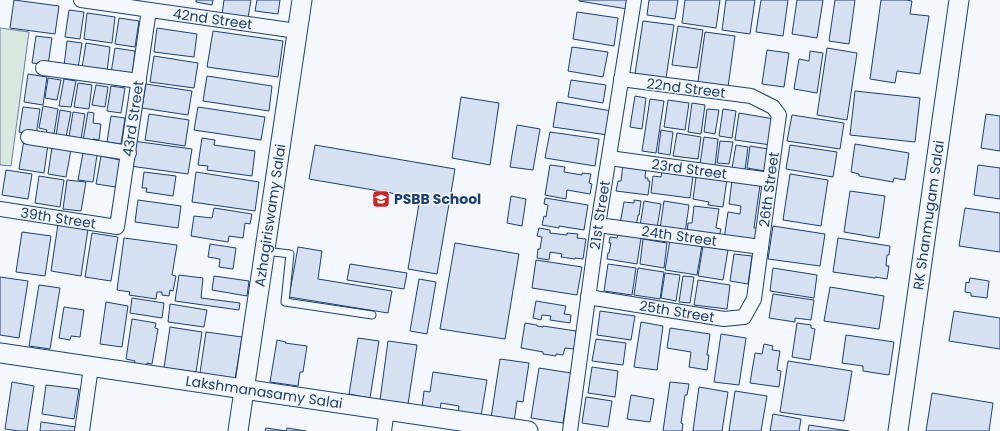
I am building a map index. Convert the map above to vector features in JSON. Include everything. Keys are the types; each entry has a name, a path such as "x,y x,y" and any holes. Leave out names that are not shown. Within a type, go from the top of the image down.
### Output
{"street":[{"name":"42nd Street","path":"81,0 297,31"},
{"name":"Azhagiriswamy Salai","path":"238,431 302,0"},
{"name":"21st Street","path":"570,431 598,225 634,0"},
{"name":"RK Shanmugam Salai","path":"898,431 959,0"},
{"name":"43rd Street","path":"117,227 149,10"},
{"path":"43,68 139,81"},
{"name":"22nd Street","path":"621,80 751,96"},
{"name":"26th Street","path":"751,96 774,107 779,116 754,298"},
{"path":"28,137 129,153"},
{"name":"23rd Street","path":"609,158 770,180"},
{"name":"39th Street","path":"0,209 117,227"},
{"name":"24th Street","path":"598,225 761,247"},
{"name":"25th Street","path":"588,297 724,319 744,317 754,298"},
{"name":"Lakshmanasamy Salai","path":"0,353 528,431"},
{"path":"82,431 91,367"},
{"path":"384,431 387,410"}],"lane":[{"path":"264,251 290,254 285,302 372,315"}],"shaded area":[{"path":"0,28 29,32 11,166 0,165"}],"building":[{"path":"14,0 59,6 55,34 10,28"},
{"path":"196,0 213,0 212,5 196,2"},
{"path":"224,0 251,0 248,18 222,15"},
{"path":"257,0 280,0 278,14 255,11"},
{"path":"579,0 629,0 627,9"},
{"path":"649,0 678,0 675,19 647,15"},
{"path":"685,0 720,0 716,28 682,23"},
{"path":"726,0 755,0 750,34 722,30"},
{"path":"761,0 788,0 783,36 756,32"},
{"path":"797,0 823,0 817,38 792,34"},
{"path":"835,0 855,0 849,44 829,41"},
{"path":"881,0 912,1 910,14 929,16 920,74 897,71 895,83 870,79"},
{"path":"69,10 84,12 80,39 65,37"},
{"path":"577,12 618,18 614,46 573,39"},
{"path":"87,13 115,17 112,43 84,39"},
{"path":"119,18 139,21 135,47 115,44"},
{"path":"643,21 674,25 666,78 635,74"},
{"path":"678,26 703,30 697,68 672,65"},
{"path":"157,28 197,34 194,57 154,52"},
{"path":"213,31 283,41 278,77 207,67"},
{"path":"705,32 735,36 728,87 698,82"},
{"path":"36,36 52,38 48,65 32,63"},
{"path":"67,41 82,43 78,68 64,66"},
{"path":"86,43 110,47 107,72 82,68"},
{"path":"572,47 608,52 603,77 568,71"},
{"path":"115,48 135,51 132,76 111,73"},
{"path":"827,48 857,53 847,120 817,115"},
{"path":"767,50 789,53 784,87 762,84"},
{"path":"810,51 823,53 817,93 794,89 799,59 809,61"},
{"path":"154,56 198,63 194,88 150,82"},
{"path":"28,74 47,77 43,105 24,102"},
{"path":"207,76 272,86 269,111 203,101"},
{"path":"48,78 61,80 57,100 45,98"},
{"path":"64,79 76,81 71,107 59,106"},
{"path":"571,80 606,85 603,103 568,97"},
{"path":"78,83 92,85 89,109 74,107"},
{"path":"146,84 192,91 188,115 142,108"},
{"path":"96,85 108,87 105,107 92,105"},
{"path":"111,86 125,88 121,113 107,111"},
{"path":"855,91 920,98 915,142 850,135"},
{"path":"635,96 646,98 642,129 630,127"},
{"path":"461,97 499,103 490,165 452,158"},
{"path":"650,99 664,101 656,153 642,151"},
{"path":"668,100 689,103 685,130 664,127"},
{"path":"557,102 612,111 608,135 553,127"},
{"path":"692,103 705,105 701,134 688,132"},
{"path":"43,106 58,109 54,134 46,133 47,130 39,128"},
{"path":"23,107 40,109 36,135 19,132"},
{"path":"198,107 265,117 261,140 194,130"},
{"path":"707,109 719,110 715,134 704,132"},
{"path":"723,109 736,111 732,138 719,136"},
{"path":"60,110 71,112 66,137 56,136"},
{"path":"73,112 85,114 81,139 69,137"},
{"path":"88,112 94,113 93,123 101,124 99,140 83,140"},
{"path":"739,113 774,119 771,145 735,140"},
{"path":"149,114 189,120 185,146 145,140"},
{"path":"986,114 1000,116 1000,151 981,148"},
{"path":"792,115 844,123 840,149 787,141"},
{"path":"111,116 125,118 121,144 107,142"},
{"path":"517,125 540,129 533,170 510,167"},
{"path":"661,130 673,132 670,155 658,153"},
{"path":"550,132 599,139 595,166 545,158"},
{"path":"677,133 701,137 698,159 673,156"},
{"path":"704,137 718,139 715,166 700,164"},
{"path":"202,138 215,140 214,145 255,151 252,176 207,170 208,166 198,165"},
{"path":"24,140 48,144 44,173 19,169"},
{"path":"133,141 192,149 188,174 130,166"},
{"path":"720,141 733,142 729,164 717,163"},
{"path":"855,144 909,153 905,180 894,178 893,182 859,176 859,174 851,172"},
{"path":"315,145 455,169 437,274 408,269 420,198 309,179"},
{"path":"736,145 748,147 745,170 732,168"},
{"path":"790,145 837,152 833,177 786,169"},
{"path":"750,146 768,149 765,171 747,168"},
{"path":"52,147 71,150 66,177 48,174"},
{"path":"83,153 97,155 93,182 78,180"},
{"path":"101,156 120,160 116,187 96,184"},
{"path":"623,164 646,167 645,178 648,178 648,181 650,181 648,195 616,191 618,181 621,181"},
{"path":"550,165 565,167 564,172 582,175 582,173 591,174 589,183 592,184 590,194 567,190 566,199 545,195"},
{"path":"978,165 1000,168 1000,199 974,195"},
{"path":"6,170 32,174 28,199 2,195"},
{"path":"662,171 693,176 690,198 651,193 653,176 661,177"},
{"path":"144,172 176,176 173,196 146,192 147,188 142,188"},
{"path":"196,172 259,182 255,211 192,202"},
{"path":"790,174 828,180 821,226 783,220"},
{"path":"39,176 64,180 60,207 35,203"},
{"path":"696,177 727,179 723,207 708,205 709,202 693,199"},
{"path":"67,180 86,182 81,211 63,209"},
{"path":"732,181 760,185 754,228 757,228 755,244 724,239 728,212 740,214 741,206 729,204"},
{"path":"850,191 885,196 879,238 844,232"},
{"path":"511,196 526,199 522,226 507,223"},
{"path":"545,198 588,205 584,230 542,225 544,216 546,217 548,205 544,204"},
{"path":"138,200 181,206 178,228 135,222"},
{"path":"634,200 641,201 636,227 620,224 624,202 634,203"},
{"path":"644,201 661,204 657,228 640,226"},
{"path":"664,201 689,205 685,233 660,229"},
{"path":"694,206 719,209 716,228 721,229 719,237 687,233 688,223 692,223"},
{"path":"214,208 252,214 250,224 245,223 243,238 229,236 228,242 191,236 194,216 212,218"},
{"path":"965,208 1000,213 1000,252 959,246"},
{"path":"58,224 88,229 81,276 51,271"},
{"path":"773,226 825,234 820,266 768,259"},
{"path":"539,228 550,230 550,233 567,235 567,233 578,234 577,238 586,239 583,259 561,257 562,254 550,252 549,260 537,258 542,237 537,236"},
{"path":"22,232 51,236 45,276 16,272"},
{"path":"92,233 118,237 111,281 85,277"},
{"path":"618,234 641,238 637,264 607,259 611,243 609,243 610,237 617,238"},
{"path":"124,238 177,245 172,275 176,276 173,291 170,290 169,296 162,295 162,292 157,292 156,299 129,295 130,292 117,290"},
{"path":"838,238 890,246 886,266 889,266 887,279 833,272"},
{"path":"643,239 667,243 664,268 640,264"},
{"path":"670,240 702,245 697,275 665,270"},
{"path":"455,243 519,254 505,339 440,329"},
{"path":"210,244 236,248 233,269 219,267 220,259 208,257"},
{"path":"703,246 728,250 723,280 698,276"},
{"path":"298,247 322,251 318,279 392,291 388,313 289,297"},
{"path":"734,254 752,256 748,284 730,281"},
{"path":"536,260 582,267 577,295 532,288"},
{"path":"350,264 407,273 404,289 347,280"},
{"path":"608,264 636,268 632,295 604,291"},
{"path":"638,268 664,272 660,299 634,295"},
{"path":"773,268 817,275 814,298 770,291"},
{"path":"665,273 680,275 676,301 661,298"},
{"path":"179,275 203,278 201,298 240,303 239,310 175,301"},
{"path":"214,276 249,281 247,296 212,290"},
{"path":"683,276 694,277 690,303 679,302"},
{"path":"0,277 28,281 19,338 0,335"},
{"path":"970,278 989,281 987,298 971,296 971,293 965,292 966,282 969,283"},
{"path":"419,279 436,282 427,334 410,331"},
{"path":"698,280 730,285 727,309 694,305"},
{"path":"39,285 60,288 50,349 29,346"},
{"path":"830,287 884,296 879,329 824,321"},
{"path":"773,294 814,300 811,320 795,318 795,322 769,318"},
{"path":"132,298 164,303 162,318 130,313"},
{"path":"536,301 566,306 564,314 571,315 570,323 550,320 551,316 542,315 541,320 533,318"},
{"path":"106,302 128,306 122,347 100,344"},
{"path":"170,304 207,310 204,327 168,322"},
{"path":"64,307 84,310 80,337 71,336 70,340 59,338"},
{"path":"600,311 635,316 631,340 597,335"},
{"path":"954,311 1000,318 1000,349 949,341"},
{"path":"132,319 156,323 155,328 158,329 152,364 147,363 146,369 134,367 135,361 126,359"},
{"path":"641,322 663,326 657,370 634,367"},
{"path":"525,323 576,331 574,349 565,348 563,355 556,354 556,356 521,348"},
{"path":"797,323 811,325 811,328 815,329 810,360 792,357"},
{"path":"170,327 202,332 196,372 164,368"},
{"path":"670,328 710,334 707,355 709,355 707,370 689,367 691,352 667,348"},
{"path":"206,332 242,337 235,379 200,373"},
{"path":"721,334 746,338 739,385 714,382"},
{"path":"846,335 894,342 889,375 863,371 863,366 842,363"},
{"path":"358,338 379,341 370,398 349,394"},
{"path":"596,339 626,343 623,365 592,361"},
{"path":"277,340 286,342 285,343 307,346 303,372 300,372 298,386 270,382"},
{"path":"388,341 417,345 408,404 380,400"},
{"path":"764,344 773,346 772,350 780,351 777,370 781,371 779,387 750,383 755,353 762,354"},
{"path":"500,359 529,363 523,402 517,401 514,422 491,418"},
{"path":"788,361 852,371 844,421 780,412"},
{"path":"592,367 618,371 615,397 588,393"},
{"path":"539,368 571,373 563,423 531,418"},
{"path":"433,372 487,380 481,416 458,414 459,406 441,403 440,410 422,407 424,391 430,392"},
{"path":"12,382 34,386 27,431 5,429"},
{"path":"670,382 689,384 687,395 685,395 681,423 683,424 682,431 663,431"},
{"path":"46,385 79,389 74,419 42,414"},
{"path":"699,387 728,392 722,431 693,431"},
{"path":"735,391 767,396 761,431 729,431"},
{"path":"932,393 993,403 989,431 926,431"},
{"path":"631,395 654,399 650,422 627,419"},
{"path":"586,397 612,401 608,427 582,423"},
{"path":"773,414 801,419 799,431 770,431"},
{"path":"41,422 76,427 76,431 40,431"},
{"path":"809,425 849,431 808,431"},
{"path":"266,428 286,431 265,431"},
{"path":"287,428 306,431 286,431"}],"place":[{"name":"PSBB School","path":"381,199"}]}
